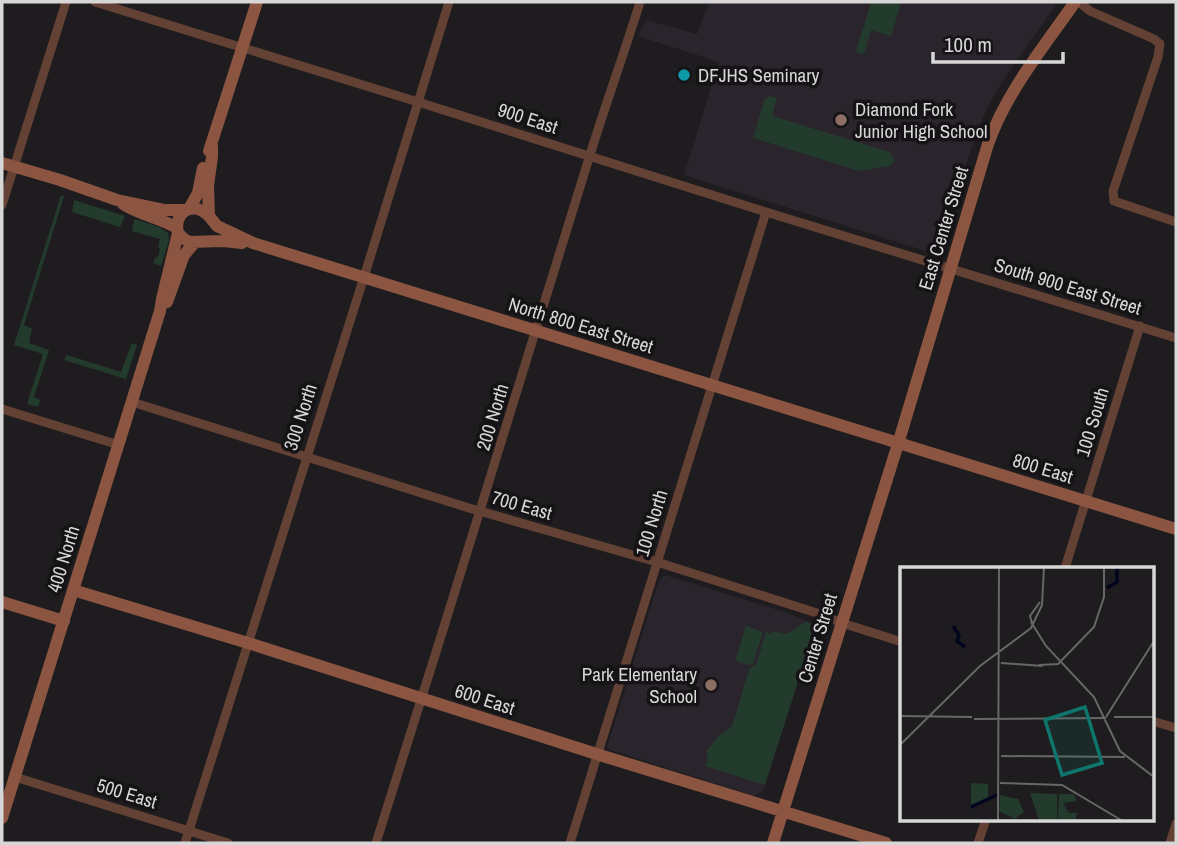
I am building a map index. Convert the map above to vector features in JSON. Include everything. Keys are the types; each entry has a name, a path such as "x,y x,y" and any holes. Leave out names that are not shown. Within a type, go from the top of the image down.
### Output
{"street":[{"path":"2,205 8,165 66,2"},
{"name":"900 East","path":"95,2 950,268"},
{"path":"160,310 178,230 178,219 198,193 201,176 257,2"},
{"name":"300 North","path":"185,843 449,2"},
{"name":"200 North","path":"376,843 640,2"},
{"path":"1077,2 1090,11 1160,44 1113,191 1114,201 1176,222"},
{"name":"East Center Street","path":"898,444 988,144 1014,89 1077,2"},
{"path":"160,310 167,301 184,255 210,231 208,186 212,146"},
{"path":"8,165 117,200 165,210 199,209 225,231 253,243"},
{"path":"117,200 133,211 162,220 178,230 187,240 253,243"},
{"name":"100 North","path":"570,843 766,212"},
{"name":"North 800 East Street","path":"253,243 898,444"},
{"name":"South 900 East Street","path":"950,268 1176,338"},
{"name":"400 North","path":"2,818 6,791 15,777 160,310"},
{"name":"100 South","path":"1066,567 1140,326"},
{"name":"700 East","path":"132,402 481,511 657,562 900,642"},
{"path":"2,409 119,444"},
{"name":"800 East","path":"898,444 1176,529"},
{"name":"Center Street","path":"773,843 898,444"},
{"name":"600 East","path":"73,590 886,843"},
{"path":"2,601 64,621"},
{"path":"1154,722 1176,728"},
{"name":"500 East","path":"15,777 228,843"},
{"path":"978,843 986,820"},
{"path":"1170,843 1176,824"}],"shaded area":[{"name":"Diamond Fork Junior High School","path":"709,2 1058,2 990,102 978,128 940,247 932,253 684,175 719,62 638,36 646,20 697,34"},
{"name":"Park Elementary School","path":"663,576 788,613 816,625 763,791 754,796 607,747 658,583"}],"green space":[{"path":"871,2 901,2 891,36 871,30 864,54 856,52"},
{"path":"765,98 777,98 772,116 890,152 895,161 889,166 859,171 753,138"},
{"path":"61,195 64,196 24,325 32,329 29,343 49,350 34,397 40,400 38,407 27,404 43,354 14,345"},
{"path":"74,200 125,216 120,227 72,212"},
{"path":"134,219 159,227 168,233 169,241 161,266 153,263 158,257 160,239 132,231"},
{"path":"132,343 137,345 126,379 64,360 67,355 121,372"},
{"path":"805,622 816,625 765,785 705,766 708,757 706,752 719,735 732,727 749,669 756,665 766,632 787,634"},
{"path":"746,626 763,632 750,665 738,662 736,658"}],"place":[{"name":"DFJHS Seminary","path":"684,75"},
{"name":"Diamond Fork Junior High School","path":"841,120"},
{"name":"Park Elementary School","path":"711,685"}]}
